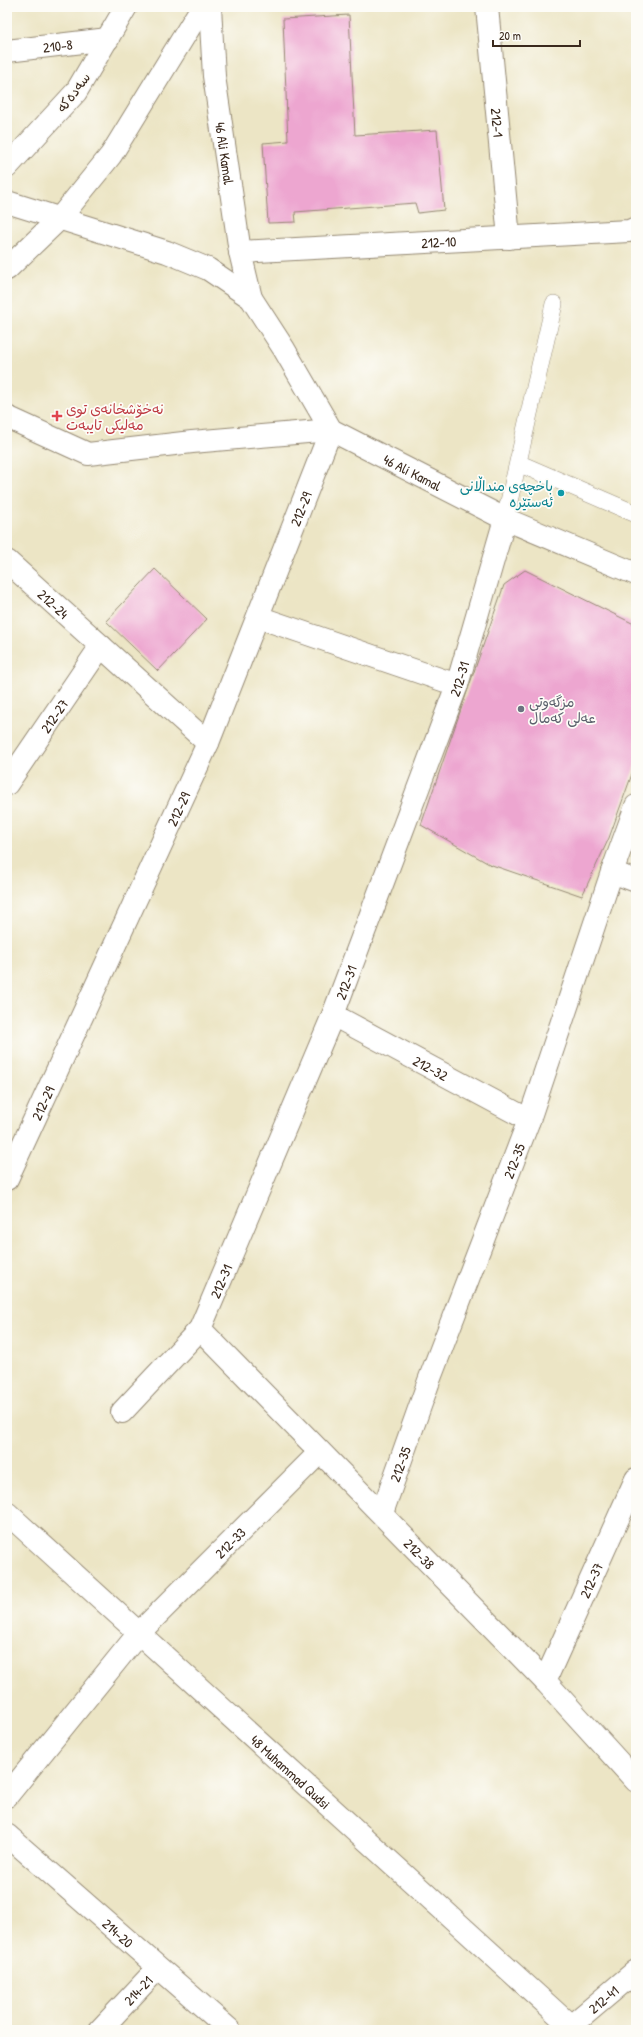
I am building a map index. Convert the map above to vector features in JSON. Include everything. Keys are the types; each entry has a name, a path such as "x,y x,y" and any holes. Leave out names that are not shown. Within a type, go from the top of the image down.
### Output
{"street":[{"name":"سەدەکە","path":"7,167 76,92 126,7"},
{"path":"7,269 60,218 111,155 202,7"},
{"name":"46 Ali Kamal","path":"210,7 214,76 240,252 251,298 284,349 331,430 505,518 636,574"},
{"name":"212-1","path":"487,7 509,238"},
{"name":"210-8","path":"7,51 108,39"},
{"name":"46 Ali Kamal","path":"7,202 167,252 208,269 251,298"},
{"name":"212-10","path":"240,252 629,231 636,228"},
{"path":"7,417 88,454 192,442 331,430"},
{"name":"212-29","path":"7,1179 208,743 331,430"},
{"name":"212-31","path":"122,1412 200,1329 333,1015 457,685 505,518"},
{"name":"212-24","path":"7,561 208,743"},
{"path":"258,617 457,685"},
{"name":"212-27","path":"7,784 100,646"},
{"name":"212-35","path":"382,1513 430,1378 529,1120 612,872 636,806"},
{"path":"612,872 636,881"},
{"name":"212-32","path":"333,1015 529,1120"},
{"name":"212-38","path":"200,1329 545,1681 636,1781"},
{"name":"212-33","path":"7,1796 140,1633 320,1452"},
{"name":"212-37","path":"545,1681 636,1479"},
{"name":"48 Muhammad Qudsi","path":"7,1513 573,2028"},
{"name":"214-20","path":"7,1835 230,2030"},
{"name":"214-21","path":"100,2030 158,1968"},
{"name":"212-41","path":"573,2028 636,1971"}],"lane":[{"path":"505,518 554,304"},
{"path":"518,463 636,514"}],"building":[{"path":"349,15 355,135 437,130 444,210 418,213 415,203 295,212 296,222 268,223 263,143 288,141 283,19"},
{"path":"155,569 207,619 158,671 106,621"},
{"path":"525,570 636,625 636,763 609,838 582,896 489,864 421,825 504,585"}],"place":[{"name":"نەخۆشخانەی توی مەلیكی تایبەت","path":"57,416"},
{"name":"باخچەی منداڵانی ئەستێرە","path":"561,493"},
{"name":"مزگەوتی عەلی کەمال","path":"521,709"}]}
